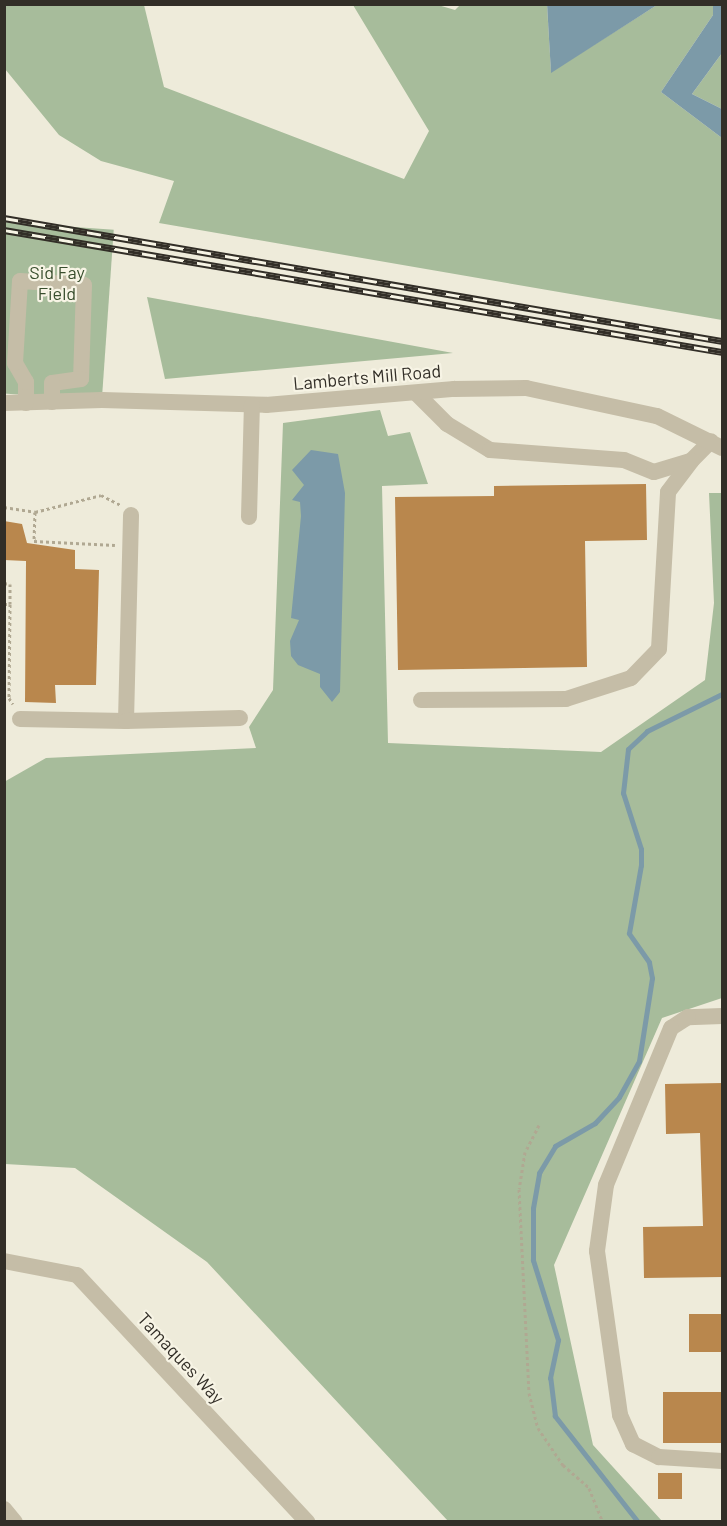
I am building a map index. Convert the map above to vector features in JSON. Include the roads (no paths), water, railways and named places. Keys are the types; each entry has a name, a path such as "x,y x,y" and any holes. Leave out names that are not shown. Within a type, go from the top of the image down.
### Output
{"street":[{"path":"26,403 26,382 15,363 20,281 84,285 81,380 52,383 52,402"},
{"name":"Lamberts Mill Road","path":"4,403 252,405 416,393 526,388 640,411 717,445"},
{"path":"416,393 447,424 490,450 624,460 654,472 691,461 717,445"},
{"path":"249,517 252,405"},
{"path":"421,700 566,699 631,678 659,649 668,492 691,461"},
{"path":"126,721 128,515"},
{"path":"22,712 126,721 240,718"},
{"path":"723,1016 688,1017 671,1028 606,1185 597,1251 620,1415 633,1444 659,1457 723,1461"},
{"name":"Tamaques Way","path":"4,1261 77,1275 307,1521"},
{"path":"4,1509 15,1521"}],"water":[{"path":"547,4 657,4 657,5 551,73"},
{"path":"713,5 722,5 722,53 692,94 722,109 722,138 661,92 713,15"},
{"path":"311,450 338,454 345,493 340,692 332,702 320,687 320,674 298,665 291,656 290,641 299,620 291,618 301,516 300,502 292,500 304,485 292,470"}],"waterway":[{"path":"638,1522 555,1416 550,1378 558,1340 533,1260 533,1208 539,1173 555,1146 595,1123 619,1097 639,1061 652,978 649,962 629,933 641,865 641,849 623,793 628,749 647,731 722,694"}],"railway":[{"path":"4,218 722,341"},
{"path":"4,230 722,352"}],"park label":[{"name":"Sid Fay Field","path":"57,283"}]}
